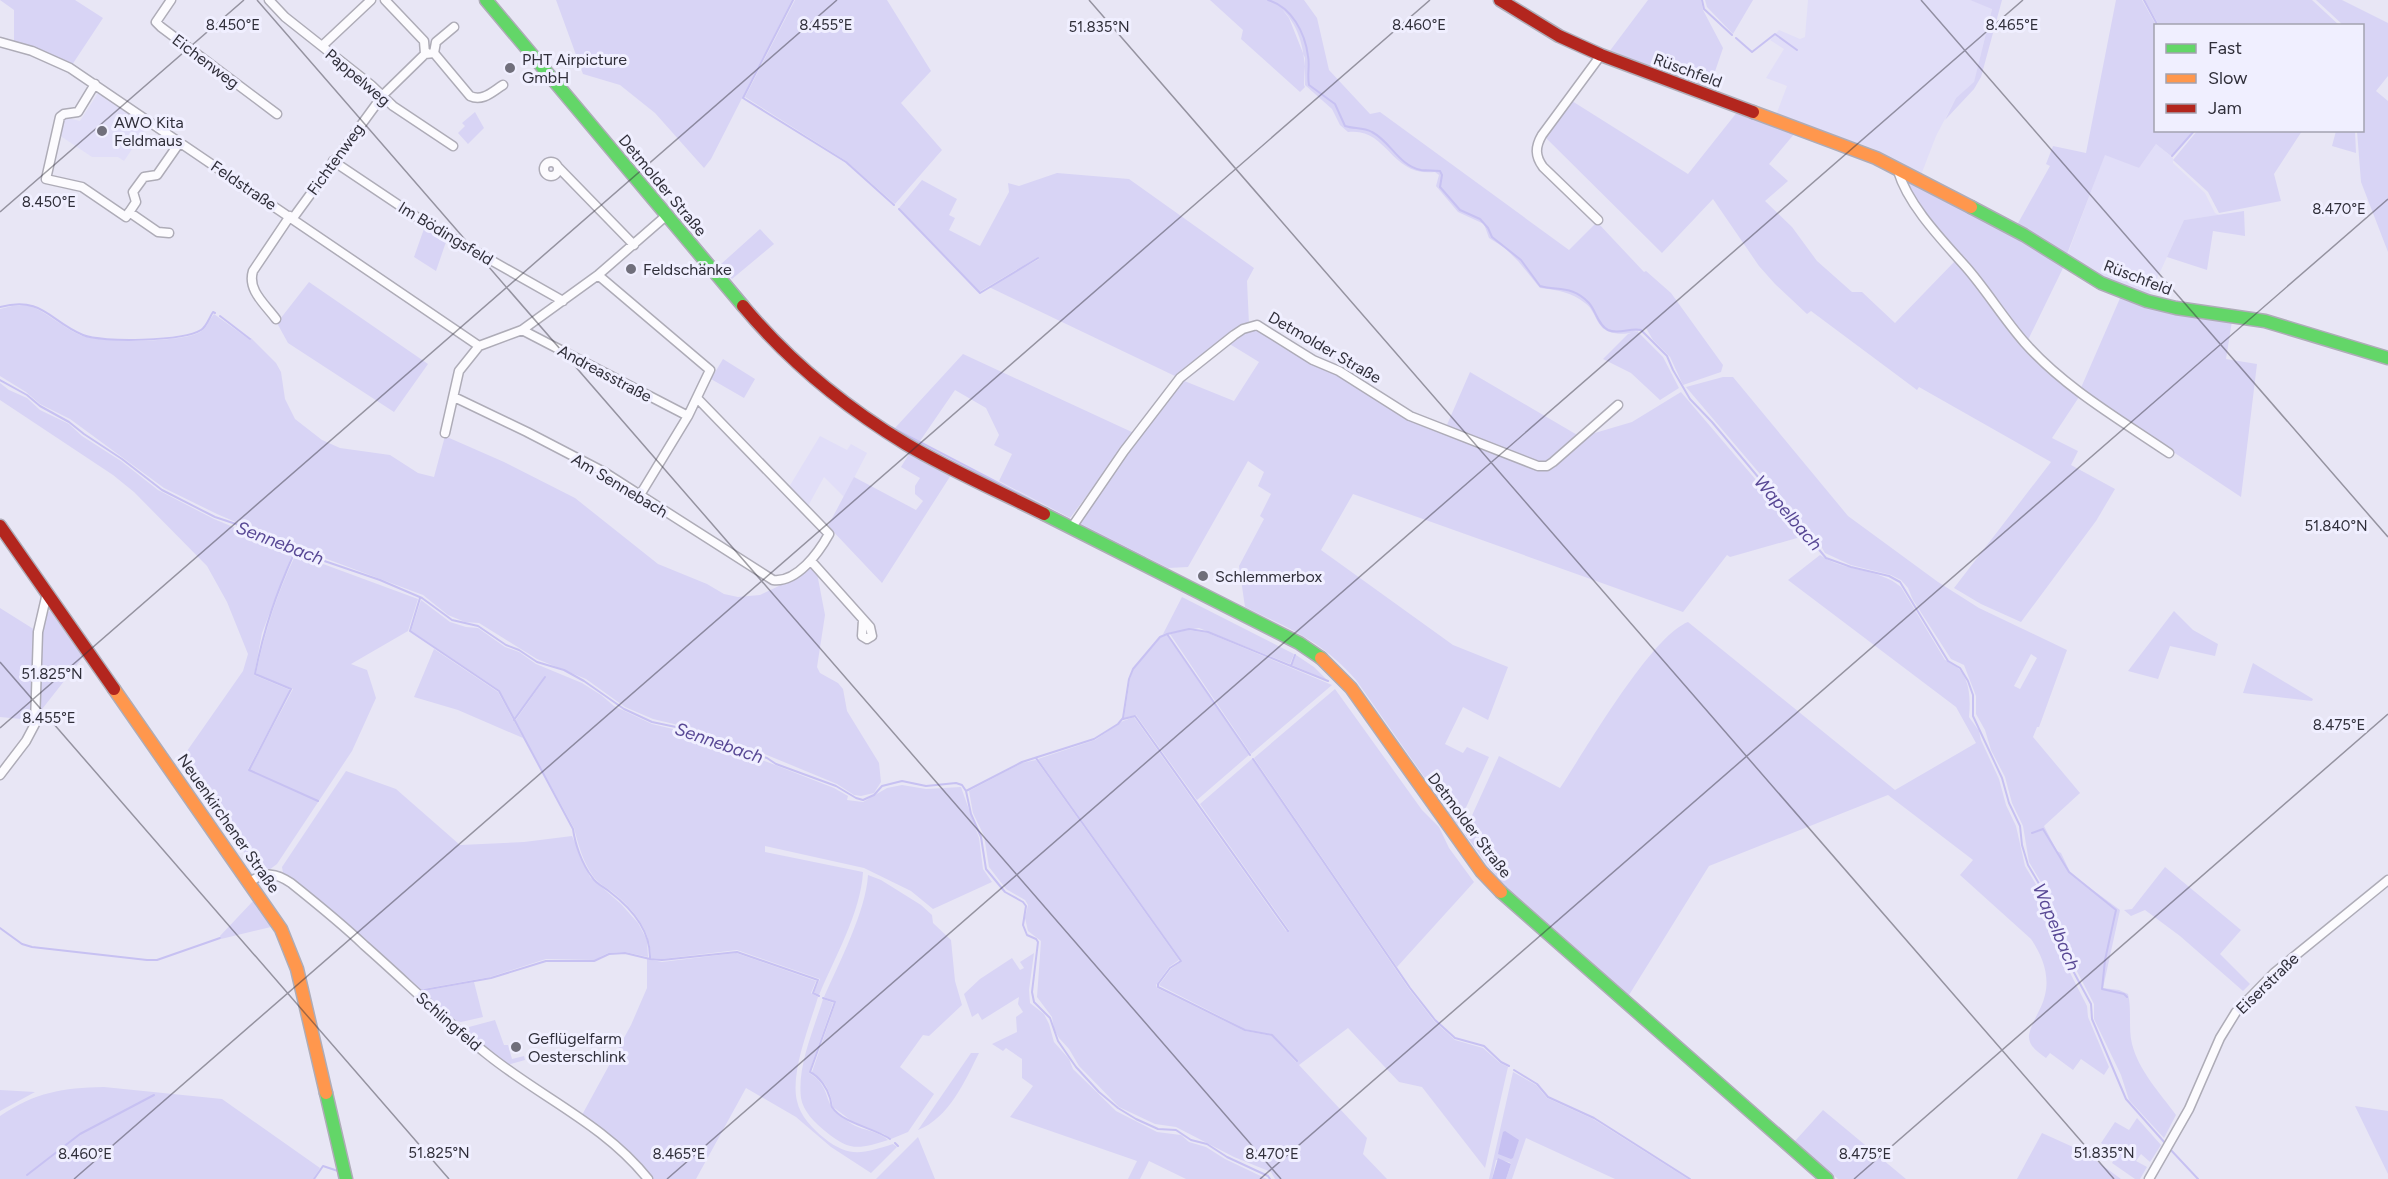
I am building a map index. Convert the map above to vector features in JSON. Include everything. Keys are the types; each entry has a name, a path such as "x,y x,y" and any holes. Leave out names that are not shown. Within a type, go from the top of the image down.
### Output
{"main road":[{"name":"Detmolder Straße","path":"486,0 766,333 795,362 834,396 908,445 1299,643 1320,656 1351,688 1481,871 1495,887 1827,1179"},
{"name":"Rüschfeld","path":"1500,0 1559,36 1600,55 1876,158 2024,235 2101,283 2147,301 2176,308 2265,321 2388,358"},
{"name":"Neuenkirchener Straße","path":"0,526 281,929 291,950 346,1179"}],"street":[{"name":"Eichenweg","path":"171,0 156,22 277,114"},
{"name":"Pappelweg","path":"269,0 285,17 383,95 393,106 453,146"},
{"path":"322,46 372,0"},
{"path":"385,0 424,41 430,53 470,96 480,99 503,85"},
{"name":"Fichtenweg","path":"276,319 252,288 250,279 253,271 383,95 430,53 436,42 454,27"},
{"name":"Feldstraße","path":"0,42 32,51 58,62 95,84 479,346"},
{"path":"1598,220 1543,167 1536,152 1537,143 1542,135 1600,55"},
{"path":"95,84 78,112 64,114 60,117 46,179 82,187 126,217 136,202 133,192 144,177 157,175 180,142"},
{"name":"Im Bödingsfeld","path":"333,161 427,224 563,301"},
{"path":"558,167 634,245"},
{"path":"1898,171 1902,185 1938,235 1988,293 2025,343 2079,393 2169,453"},
{"path":"129,212 158,232 169,233"},
{"path":"445,433 459,371 479,346 522,330 598,275 667,215"},
{"path":"598,275 710,370 710,375 688,416 640,495"},
{"name":"Detmolder Straße","path":"1072,527 1124,451 1180,378 1234,336 1251,326 1257,325 1313,360 1339,371 1410,416 1538,466 1547,466 1553,462 1618,405"},
{"name":"Andreasstraße","path":"522,330 688,416"},
{"name":"Am Sennebach","path":"454,398 527,432 604,472 773,580 779,581 787,578 812,561 829,534 697,398"},
{"path":"812,561 863,620"},
{"path":"0,775 26,741 35,724 39,632 47,593"},
{"name":"Schlingfeld","path":"250,882 266,874 282,876 486,1053 591,1124 617,1145 648,1179"},
{"name":"Eiserstraße","path":"2149,1179 2172,1140 2220,1038 2236,1012 2274,973 2388,880"}],"shaded area":[{"path":"0,0 75,0 103,18 72,65 14,42 14,10"},
{"path":"556,0 792,0 711,159 704,168 655,113 620,85 583,74"},
{"path":"795,0 887,0 931,71 901,103 942,150 895,204 846,161 745,97"},
{"path":"1210,0 1304,0 1317,18 1329,70 1370,114 1380,112 1569,250 1597,222 1644,272 1646,271 1671,293 1723,365 1721,372 1683,385 1670,357 1653,340 1646,328 1629,333 1610,332 1601,326 1588,305 1580,299 1564,292 1540,288 1505,248 1489,238 1484,224 1458,212 1436,186 1439,175 1435,172 1420,172 1408,167 1372,137 1361,132 1348,132 1340,125 1332,109 1305,85 1305,66 1304,85 1305,87 1300,92 1241,39 1243,30","holes":["1282,9 1289,17 1294,25 1303,54 1289,18"]},
{"path":"1648,0 1701,0 1703,10 1723,48 1709,89 1609,52"},
{"path":"1705,0 1753,0 1733,34 1707,7"},
{"path":"1808,0 1970,0 1992,8 1974,83 1956,98 1936,136 1921,175 1899,165 1872,148 1776,115 1787,86 1766,78 1784,49 1770,40 1779,30 1800,39 1805,37"},
{"path":"1970,0 2002,0 1981,77 1974,89 1945,120 1956,98 1974,82 1992,9"},
{"path":"2116,0 2142,0 2155,24 2154,132 2193,132 2171,156 2156,144 2139,168 2105,155 2067,254 2017,225 2050,166 2046,164 2053,146 2086,153"},
{"path":"2145,0 2312,0 2338,24 2158,24"},
{"path":"2316,0 2342,0 2388,23 2388,76 2376,91 2388,101 2388,252 2361,182 2357,132 2364,132 2364,24 2342,24"},
{"name":"AWO Kita Feldmaus","path":"98,93 147,127 124,161 118,157 92,157 59,135 61,124 68,118 80,121"},
{"path":"1572,101 1688,174 1738,111 1795,133 1769,164 1788,181 1765,201 1792,227 1817,261 1852,292 1862,292 1895,323 1955,261 2022,346 2042,367 2079,397 2052,438 2078,451 2071,465 2115,489 2096,521 2021,622 1981,604 1954,588 2051,462 1919,387 1917,390 1811,311 1807,314 1759,266 1713,199 1662,253 1545,137"},
{"path":"475,112 484,128 468,144 458,133 465,126 462,123"},
{"path":"2196,132 2301,132 2274,174 2281,201 2219,213 2208,192 2173,160"},
{"path":"2336,132 2355,132 2356,153 2332,146"},
{"path":"2156,144 2173,158 2173,163 2205,193 2215,213 2219,215 2184,220 2148,298 2101,279 2067,256 2105,154 2139,168"},
{"path":"1057,173 1129,179 1254,268 1247,281 1249,324 1177,377 989,287 1039,259 1038,257 979,292 899,208 922,180 957,199 949,215 955,218 949,230 980,246 1009,192 1008,183 1019,186"},
{"path":"1905,179 2049,255 2064,266 2027,342 1938,231 1904,184"},
{"path":"2244,211 2245,236 2213,231 2207,270 2167,257 2184,220"},
{"path":"425,226 447,239 436,271 414,257"},
{"path":"760,229 774,244 732,279 720,265"},
{"path":"309,282 428,364 394,412 288,343 277,323"},
{"path":"2121,296 2232,321 2226,359 2257,364 2241,497 2080,390"},
{"path":"28,305 80,335 122,340 160,340 191,336 200,332 214,314 250,340 251,338 276,363 281,372 285,399 295,419 322,440 340,448 390,455 418,473 434,477 445,436 504,462 575,498 658,564 707,584 724,594 738,597 760,595 808,568 813,568 817,573 825,615 817,667 820,673 838,683 843,689 847,711 879,763 881,782 874,793 854,795 837,784 755,750 714,739 708,734 691,728 653,719 625,707 586,679 537,659 479,623 465,622 448,615 423,595 287,544 164,488 70,419 40,404 26,392 0,376 0,309"},
{"path":"1257,329 1338,374 1399,414 1537,469 1588,435 1632,422 1681,392 1780,508 1795,529 1804,536 1730,557 1727,555 1683,612 1353,494 1321,550 1453,645 1508,667 1488,720 1463,707 1445,744 1463,753 1467,747 1489,757 1458,825 1356,680 1331,655 1305,637 1245,607 1239,566 1264,519 1260,516 1271,494 1258,486 1264,472 1248,461 1188,567 1168,568 1077,522 1182,380 1234,401 1259,362 1228,343 1244,332"},
{"path":"1637,331 1663,357 1679,388 1660,400 1631,373 1603,359 1628,334"},
{"path":"963,354 1134,433 1070,518 999,481 1012,454 994,445 999,435 986,408 955,390 920,441 895,428"},
{"path":"723,359 755,379 744,398 711,379"},
{"path":"1470,372 1579,436 1546,463 1538,463 1446,427"},
{"path":"1723,377 1733,377 1848,516 1938,582 1979,608 2067,650 2039,727 2033,737 2080,793 2044,826 2071,874 2120,910 2103,988 2128,994 2131,1038 2135,1054 2176,1115 2164,1138 2129,1100 2121,1075 2094,1019 2094,1004 2068,954 2063,931 2048,894 2029,862 2023,826 2012,803 2005,777 1976,714 1976,696 1964,665 1951,659 1901,580 1891,575 1851,565 1825,553 1815,536 1800,524 1686,387","holes":["2031,654 2037,658 2020,689 2014,686"]},
{"path":"0,383 27,398 40,410 69,424 82,436 121,461 158,490 214,519 293,552 262,633 254,675 290,690 249,771 293,689 256,674 272,612 296,554 418,599 408,631 351,664 367,670 376,698 352,751 277,864 269,870 258,872 180,761 243,671 248,654 227,602 207,566 134,492 113,475 0,400"},
{"path":"820,436 847,450 851,444 867,453 844,497 824,477 808,506 789,487"},
{"path":"909,454 951,475 882,583 828,526 854,477 916,510 923,501 915,494 915,486 920,478 901,467"},
{"path":"1820,555 1840,564 1882,576 1901,587 1945,660 1953,664 1964,676 1970,700 1969,717 1979,731 1999,779 2006,805 2016,826 2025,866 2040,891 2057,933 2062,957 2087,1006 2088,1017 2109,1067 2104,1075 2081,1059 2073,1070 2050,1053 2046,1058 2032,1046 2029,1035 2044,1000 2046,988 2042,958 2035,945 1960,875 1973,860 1888,795 1709,866 1629,995 1500,881 1464,833 1499,756 1560,788 1637,671 1655,649 1688,622 1895,790 1976,743 1956,707 1788,580"},
{"path":"1182,597 1294,654 1290,664 1199,628 1163,634"},
{"path":"421,600 450,622 478,628 505,647 519,652 536,664 582,683 614,706 652,724 690,733 714,744 729,747 834,788 848,796 847,800 863,802 887,788 902,785 926,789 961,787 979,838 983,869 992,882 933,909 911,891 864,868 765,846 765,852 863,872 852,919 819,995 814,992 820,979 737,950 662,959 651,958 648,938 639,920 626,904 597,881 589,871 574,828 515,721 546,677 514,719 499,690 411,631"},
{"path":"0,608 35,630 32,720 0,717"},
{"path":"50,611 83,657 39,713 42,631 46,613"},
{"path":"2174,611 2193,630 2218,644 2215,656 2170,646 2158,679 2128,671"},
{"path":"1188,630 1208,633 1332,685 1251,754 1170,634"},
{"path":"1167,635 1249,755 1197,800 1136,715 1124,718 1133,670 1161,637"},
{"path":"434,649 498,692 523,738 458,710 414,697"},
{"path":"1296,655 1314,667 1327,680 1292,665"},
{"path":"2253,663 2313,699 2312,701 2243,693"},
{"path":"1335,689 1422,810 1439,827 1449,848 1474,882 1397,967 1254,758"},
{"path":"1134,717 1286,931 1289,930 1200,804 1252,759 1409,989 1434,1021 1455,1040 1483,1048 1508,1067 1485,1168 1422,1087 1399,1082 1348,1028 1299,1065 1367,1138 1363,1154 1387,1179 1275,1179 1271,1172 1234,1157 1176,1127 1155,1124 1119,1107 1079,1066 1059,1038 1054,1029 1052,1017 1037,997 1041,941 1028,931 1025,918 1028,905 1025,900 1006,889 989,867 984,836 973,813 969,791 1022,763 1036,760 1179,960 1169,967 1156,985 1157,988 1245,1031 1272,1036 1296,1062 1297,1060 1273,1035 1245,1029 1159,985 1171,969 1182,961 1038,759 1095,740 1123,721"},
{"path":"346,771 396,789 460,845 524,842 572,836 590,877 621,904 638,923 647,940 648,957 625,952 608,953 594,960 546,959 490,977 417,990 283,873 282,867"},
{"path":"2165,867 2241,930 2220,954 2250,984 2243,991 2180,936 2145,910 2131,916 2124,910 2132,909"},
{"path":"868,875 881,880 921,905 932,915 933,923 951,940 955,981 962,1005 929,1036 923,1035 900,1067 934,1094 908,1132 891,1139 884,1134 857,1125 833,1107 827,1087 812,1072 836,1002 824,997 857,920"},
{"path":"254,900 271,927 221,939 220,936"},
{"path":"736,953 816,981 811,993 818,997 798,1063 797,1101 804,1117 833,1145 850,1152 865,1152 893,1144 897,1147 871,1173 831,1147 796,1117 746,1088 696,1179 651,1179 618,1142 582,1115 631,1025 647,988 647,959 662,962"},
{"path":"1034,953 1029,990 1030,1003 1044,1014 1054,1042 1069,1059 1073,1069 1116,1111 1157,1132 1181,1135 1189,1142 1206,1147 1225,1159 1267,1179 1186,1179 1149,1161 1140,1179 1128,1179 1137,1161 1010,1117 1033,1086 1022,1078 1022,1059 1006,1048 1003,1051 992,1044 1017,1032 1016,1017 1023,1012 1018,1004 1019,997 982,1020 978,1013 972,1017 964,994 980,979 1012,958 1020,970 1024,968 1020,962"},
{"path":"474,982 483,1017 461,1022 452,1020 419,992"},
{"path":"823,999 833,1003 809,1073 820,1082 835,1111 855,1126 877,1133 888,1140 862,1147 841,1143 821,1128 804,1108 801,1098 801,1073"},
{"path":"495,1020 504,1045 508,1045 512,1059 524,1056 525,1060 507,1065 468,1033 469,1027"},
{"path":"971,1053 979,1053 955,1098 939,1117 918,1130"},
{"path":"1513,1072 1536,1085 1547,1098 1593,1119 1688,1179 1615,1179 1526,1138 1512,1179 1506,1179 1511,1164 1496,1160 1492,1179 1489,1179"},
{"path":"104,1087 222,1099 320,1168 313,1179 0,1179 0,1116 26,1101 50,1093"},
{"path":"0,1090 35,1092 0,1111"},
{"path":"2355,1106 2388,1111 2388,1174"},
{"path":"1823,1110 1906,1179 1838,1179 1795,1141"},
{"path":"2137,1118 2161,1145 2150,1162 2141,1154 2136,1161 2147,1167 2140,1179 2135,1179 2112,1163 2117,1155 2101,1143 2115,1122 2129,1130"},
{"path":"1505,1131 1519,1140 1511,1159 1498,1154"},
{"path":"2042,1133 2084,1152 2121,1179 2017,1179"},
{"path":"918,1137 935,1179 876,1179"},
{"path":"1498,1158 1511,1164 1506,1179 1492,1179"}],"waterway":[{"path":"793,0 743,98 846,162 894,205"},
{"name":"Wapelbach","path":"1268,0 1284,8 1296,22 1304,39 1309,59 1309,85 1335,104 1345,126 1365,129 1379,136 1400,158 1413,167 1440,171 1442,175 1440,187 1460,210 1480,219 1492,237 1521,260 1540,286 1577,293 1589,303 1602,325 1608,330 1616,332 1641,330 1667,356 1690,399 1826,558 1889,576 1900,582 1948,661 1960,668 1968,681 1973,695 1973,716 2002,778 2009,803 2020,826 2022,845 2028,865 2045,894 2060,932 2065,956 2091,1004 2092,1019 2126,1099 2165,1143"},
{"path":"1702,0 1704,9 1732,35"},
{"path":"2144,0 2157,24"},
{"path":"1736,38 1752,52 1775,34 1797,50"},
{"path":"2172,156 2193,132"},
{"path":"669,208 748,302"},
{"path":"899,209 980,293 1038,258"},
{"path":"0,307 15,304 36,307 83,335 124,340 161,339 192,334 201,330 213,312 215,313"},
{"path":"754,309 778,337"},
{"path":"220,316 250,339"},
{"name":"Sennebach","path":"0,380 69,422 162,490 215,517 242,526 301,553 380,580 422,598 452,620 478,626 506,645 519,650 537,662 564,670 624,709 652,722 690,730 715,742 767,758 776,764 836,786 863,800 874,795 882,786 902,781 926,786 956,783 962,785 981,837 986,869 1005,892 1026,906 1023,925 1027,935 1038,942 1032,992 1034,1002 1050,1018 1058,1041 1076,1067 1099,1092 1136,1119 1158,1129 1176,1130 1191,1140 1207,1144 1270,1179"},
{"path":"891,427 1068,519"},
{"path":"1078,524 1145,558"},
{"path":"295,551 271,611 255,674 291,689 249,770 318,801"},
{"path":"418,991 491,978 546,961 594,961 609,954 625,953 650,959 647,939 638,921 618,898 596,882 588,872 577,847 573,829 499,691 410,631 420,598"},
{"path":"1167,634 1189,629 1208,632 1291,666 1295,655"},
{"path":"966,791 1022,762 1094,739 1118,724 1123,718 1129,679 1133,669 1160,637 1167,634 1250,755"},
{"path":"1291,666 1328,681"},
{"path":"514,720 545,677"},
{"path":"1123,719 1135,716 1288,931"},
{"path":"1036,758 1181,961 1170,968 1158,987 1245,1030 1272,1035 1297,1061"},
{"path":"1253,759 1410,988 1435,1020 1455,1038 1484,1046 1501,1062 1509,1066"},
{"path":"2032,833 2043,829 2069,872 2116,910 2105,960 2102,989 2124,994 2127,997"},
{"path":"0,928 22,944 32,947 147,960 157,960 220,938"},
{"path":"650,959 662,960 737,952 818,980 813,993 819,996"},
{"path":"823,998 835,1002 810,1072 823,1083 832,1107 837,1113 851,1122 890,1139"},
{"path":"1514,1070 1537,1084 1548,1097 1594,1118 1690,1179"},
{"path":"27,1175 80,1134 154,1095"},
{"path":"895,1143 898,1146"},
{"name":"Wapelbach","path":"2169,1148 2198,1179"},
{"path":"314,1179 323,1166 338,1171 339,1179"}],"traffic: fast":[{"path":"486,0 743,306"},
{"path":"1971,207 2024,235 2101,283 2147,301 2176,308 2265,321 2388,358"},
{"path":"1044,514 1299,643 1321,658"},
{"path":"1501,892 1827,1179"},
{"path":"326,1093 346,1179"}],"traffic: slow":[{"path":"1753,112 1876,158 1971,207"},
{"path":"1321,658 1351,688 1481,871 1501,892"},
{"path":"114,689 281,929 297,969 326,1093"}],"traffic: jam":[{"path":"1500,0 1559,36 1601,55 1753,112"},
{"path":"743,306 779,346 861,415 923,454 1044,514"},
{"path":"0,526 114,689"}],"place":[{"name":"PHT Airpicture GmbH","path":"510,68"},
{"name":"AWO Kita Feldmaus","path":"102,131"},
{"name":"Feldschänke","path":"631,269"},
{"name":"Schlemmerbox","path":"1203,576"},
{"name":"Geflügelfarm Oesterschlink","path":"516,1047"}]}
